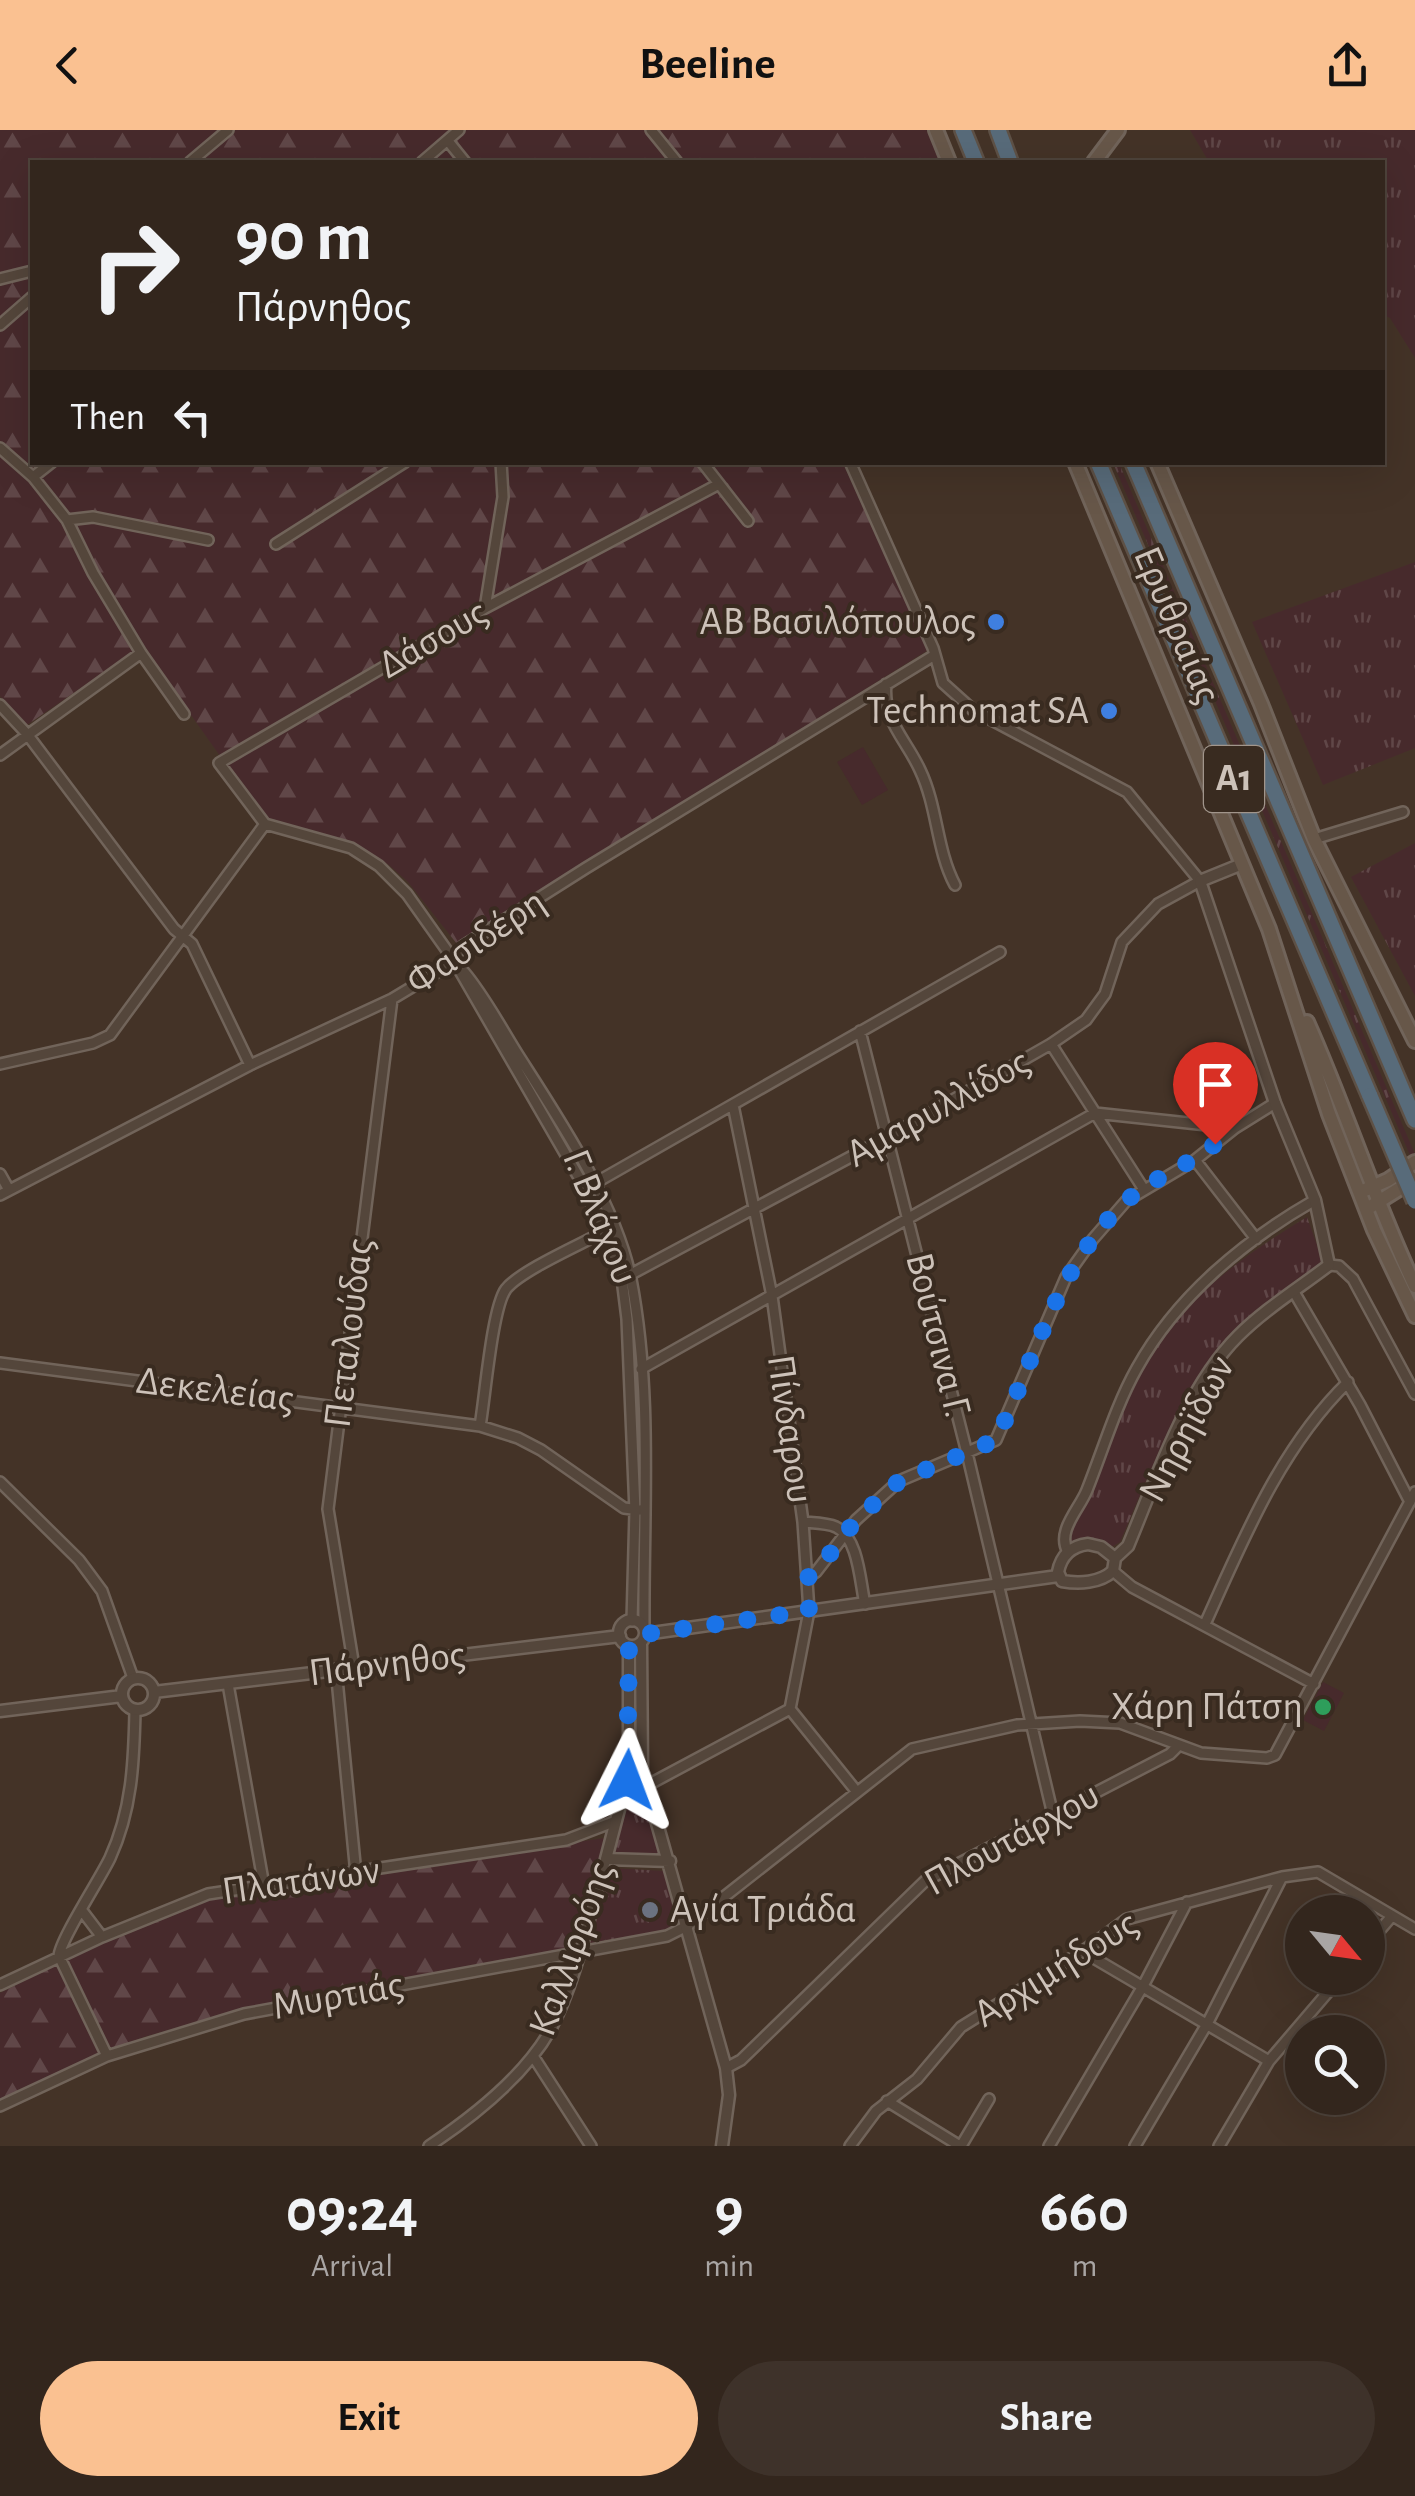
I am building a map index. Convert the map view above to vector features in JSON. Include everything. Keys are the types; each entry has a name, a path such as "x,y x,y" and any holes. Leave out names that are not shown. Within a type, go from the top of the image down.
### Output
{"highway":[{"path":"963,130 975,160"},
{"path":"998,130 1009,160"},
{"name":"Α1","path":"1099,465 1415,1201"},
{"name":"Α1","path":"1134,465 1415,1120"}],"main road":[{"path":"936,130 948,160"},
{"path":"1096,160 1118,130"},
{"name":"Ερυθραίας","path":"1076,465 1326,1064 1371,1206 1415,1316"},
{"path":"1158,465 1314,839 1415,1041"},
{"path":"1366,1190 1415,1162"},
{"path":"1371,1206 1415,1179"},
{"name":"Ερυθραίας","path":"1371,1206 1415,1286"}],"street":[{"path":"424,160 459,130"},
{"path":"651,130 675,160"},
{"path":"192,160 225,131"},
{"path":"448,141 463,160"},
{"path":"0,279 30,272"},
{"path":"0,325 30,299"},
{"path":"0,448 34,477 67,520 140,653 184,714"},
{"path":"34,477 48,465"},
{"path":"276,544 400,465"},
{"path":"485,608 504,497 500,465"},
{"path":"704,465 748,521"},
{"path":"851,465 933,648 943,683 961,702 1135,798 1200,881 1275,1102 1316,1200 1329,1264 1339,1266 1352,1280 1415,1394"},
{"name":"Δάσους","path":"265,824 219,763 485,608 719,484"},
{"path":"67,520 93,518 208,540"},
{"path":"0,755 140,653"},
{"name":"Φασιδέρη","path":"5,1192 250,1065 392,998 447,966 463,946 570,878 933,656"},
{"path":"886,684 884,704 896,733 920,769 939,826 942,860 955,885"},
{"path":"0,706 27,734 196,952 250,1065"},
{"path":"1314,839 1403,812"},
{"path":"0,1064 106,1038 265,824"},
{"name":"Γ. Βλάχου","path":"265,824 351,848 407,894 472,981 570,1137 603,1232 626,1277 640,1510 632,1621"},
{"path":"1200,881 1242,864"},
{"name":"Αμαρυλλίδος","path":"626,1277 1052,1044 1086,1020 1105,994 1122,942 1158,904 1200,881"},
{"path":"589,1187 1000,952"},
{"name":"Πεταλούδας","path":"354,1667 328,1509 392,998"},
{"name":"Βούτσινα Γ.","path":"860,1032 967,1453 1053,1815"},
{"path":"1052,1044 1143,1188"},
{"path":"807,1578 871,1505 899,1481 996,1440 1066,1277 1112,1216 1143,1188 1195,1160 1275,1102"},
{"name":"Πίνδαρου","path":"733,1105 772,1296 802,1522 809,1611 790,1708"},
{"path":"641,1369 1094,1113 1236,1128"},
{"path":"1195,1160 1256,1239"},
{"path":"0,1174 5,1192"},
{"name":"Γ. Βλάχου","path":"589,1187 614,1226 641,1369 640,1638"},
{"path":"1068,1552 1062,1541 1063,1533 1084,1498 1137,1368 1164,1326 1192,1294 1256,1239 1316,1200"},
{"path":"480,1426 498,1311 505,1290 519,1278 614,1226"},
{"name":"Νηρηϊδων","path":"1114,1564 1128,1546 1203,1382 1238,1336 1329,1264"},
{"path":"687,1926 907,1751 974,1734 1080,1720 1120,1724 1201,1753 1267,1758 1275,1755 1412,1497 1294,1292"},
{"name":"Δεκελείας","path":"0,1363 480,1426 541,1450 624,1508 640,1510"},
{"path":"1204,1624 1260,1504 1282,1467 1348,1382"},
{"path":"0,1482 79,1560 102,1592 133,1678"},
{"path":"802,1522 832,1526 846,1534 865,1604"},
{"path":"1058,1576 1060,1563 1068,1552 1088,1544 1100,1546 1132,1587 1314,1684"},
{"path":"722,2146 729,2095 726,2068 646,1786 640,1756 640,1638 632,1621 624,1624 620,1636 640,1638 1058,1576 1066,1582 1084,1582 1107,1577 1114,1564"},
{"name":"Πάρνηθος","path":"154,1692 620,1636"},
{"name":"Καλλιρρόης","path":"429,2146 504,2086 552,2027 606,1860 630,1766 640,1638"},
{"path":"336,1669 356,1874"},
{"path":"133,1678 148,1681 154,1692 149,1706 135,1710 126,1706 122,1696 125,1684 133,1678"},
{"path":"228,1684 264,1886"},
{"path":"0,1711 122,1696"},
{"path":"646,1786 790,1708 857,1792"},
{"path":"107,2056 59,1956 60,1946 83,1912 112,1855 127,1809 133,1773 135,1710"},
{"name":"Πλουτάρχου","path":"726,2068 742,2060 925,1881 1170,1754 1177,1746"},
{"name":"Πλατάνων","path":"0,1985 102,1937 208,1894 566,1840 616,1821"},
{"path":"606,1860 670,1861"},
{"name":"Αρχιμήδους","path":"850,2146 858,2131 917,2078 961,2027 1127,1919 1318,1872 1415,1929"},
{"path":"1135,2146 1207,2024 1282,1878"},
{"path":"1049,2146 1143,1986 1187,1902"},
{"path":"83,1912 102,1937"},
{"path":"1385,1924 1392,1916"},
{"name":"Μυρτιάς","path":"0,2106 107,2056 244,2014 667,1936 687,1926"},
{"path":"1086,1949 1269,2061"},
{"path":"1219,2146 1269,2061 1325,1995"},
{"path":"532,2056 591,2146"},
{"path":"887,2101 961,2146 989,2099"},
{"path":"447,2134 453,2146"}],"green space":[{"path":"0,130 931,130 943,160 30,160 30,465 844,465 928,650 457,944 408,882 389,865 348,841 264,818 142,646 27,725 0,696"},
{"path":"1190,130 1415,130 1415,358 1385,316 1385,160 1208,160"},
{"path":"1114,465 1120,465 1415,1154 1415,1167"},
{"path":"1415,562 1415,748 1323,785 1252,622"},
{"path":"863,747 888,790 862,805 837,762"},
{"path":"1415,843 1415,996 1351,877"},
{"path":"1307,1217 1323,1262 1248,1320 1201,1376 1170,1430 1120,1542 1110,1548 1093,1539 1072,1545 1070,1533 1093,1489 1129,1396 1165,1331 1222,1276"},
{"name":"Χάρη Πάτση","path":"1323,1682 1344,1693 1324,1731 1303,1720"},
{"path":"637,1779 662,1855 612,1854 632,1782"},
{"path":"604,1838 568,1949 246,2008 144,2037 0,2099 0,1993 82,1952 209,1898"},
{"path":"611,1868 664,1871 679,1925 590,1943"}],"place":[{"name":"ΑΒ Βασιλόπουλος","path":"996,622"},
{"name":"Technomat SA","path":"1109,711"},
{"name":"Χάρη Πάτση","path":"1323,1707"},
{"name":"Αγία Τριάδα","path":"650,1910"}],"route":[{"path":"627,1780 629,1646 639,1644 645,1634 809,1611 807,1578 871,1505 909,1475 996,1440 1066,1277 1112,1216 1143,1188 1195,1160 1215,1144"}]}
